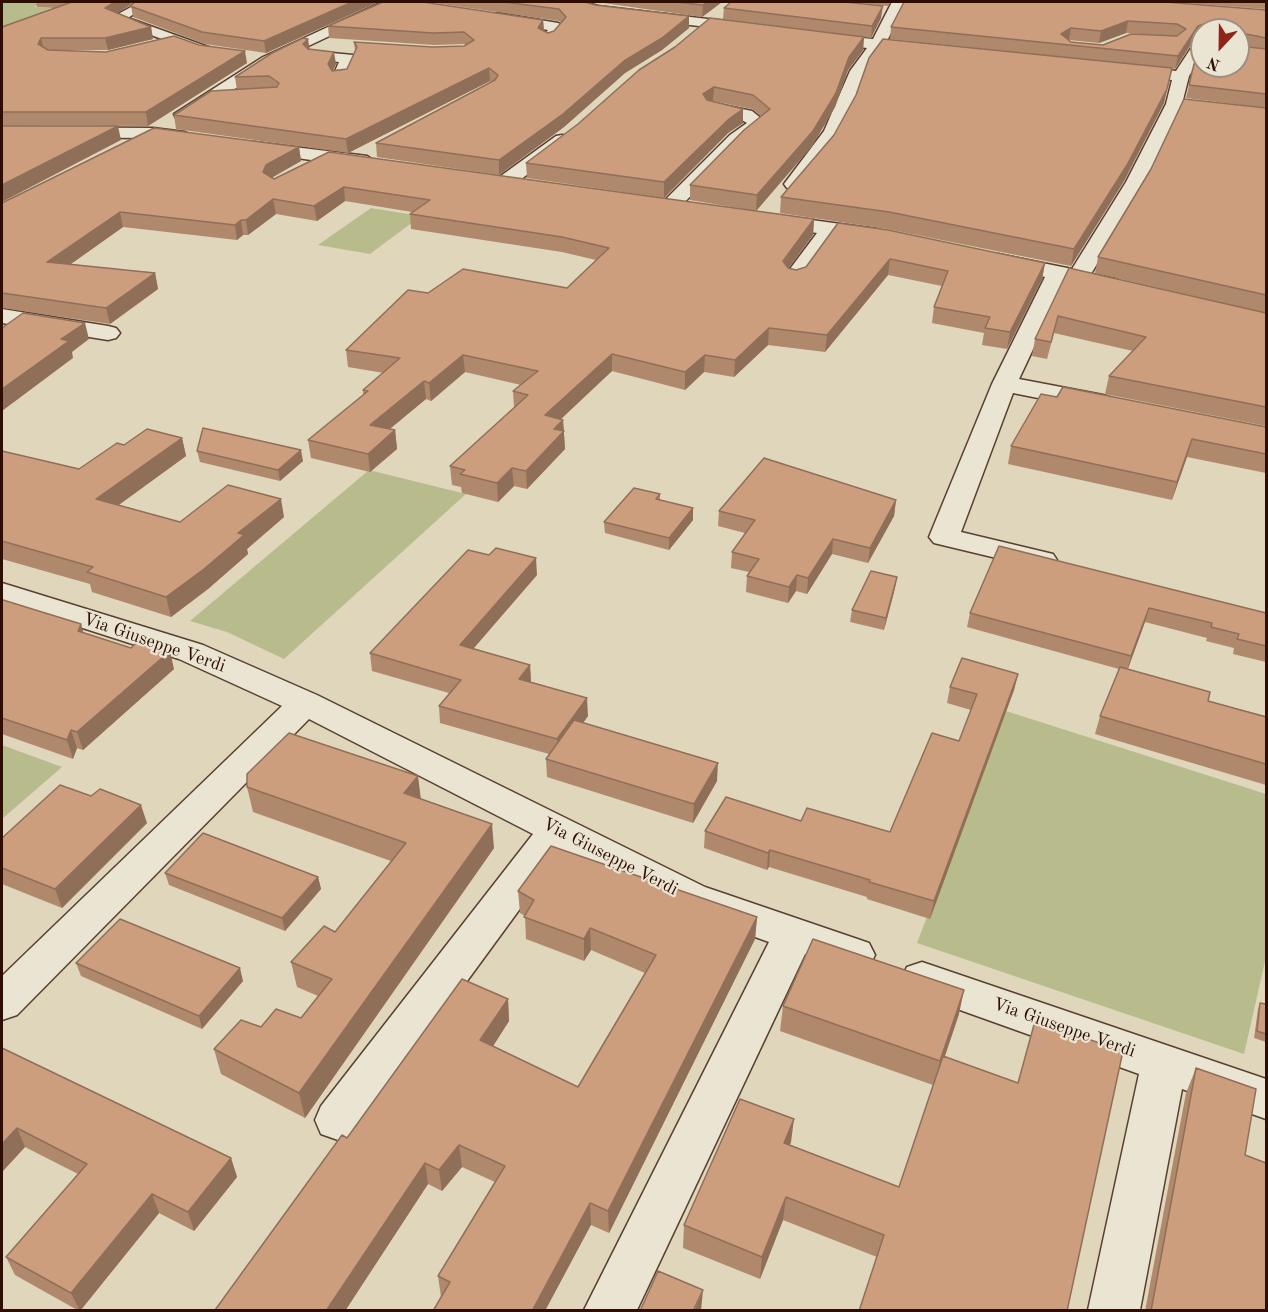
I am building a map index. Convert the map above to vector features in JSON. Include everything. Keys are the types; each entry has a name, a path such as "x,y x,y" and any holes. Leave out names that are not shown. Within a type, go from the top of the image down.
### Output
{"street":[{"path":"122,149 153,133 268,60 387,2 412,5"},
{"path":"572,2 596,10 769,31"},
{"path":"691,36 724,9"},
{"path":"892,9 881,37 858,71 845,108 822,149 779,200 757,218 898,239"},
{"path":"131,11 116,19 201,51 223,54"},
{"path":"489,16 558,27 548,39"},
{"path":"333,28 366,31"},
{"path":"881,37 902,30"},
{"path":"802,35 881,37 936,51"},
{"path":"152,47 177,42"},
{"path":"303,43 363,47"},
{"path":"283,53 348,58 340,78"},
{"path":"246,57 268,60"},
{"path":"1071,567 944,537 1004,384 1068,275 1136,182 1180,105 1181,76 1190,60"},
{"path":"1111,69 1181,76"},
{"path":"209,97 242,97"},
{"path":"670,206 736,139 758,123 746,115 712,108"},
{"path":"505,182 579,126"},
{"path":"2,132 153,133 205,140"},
{"path":"239,153 263,148 388,165"},
{"path":"353,160 373,149"},
{"path":"298,173 328,157"},
{"path":"482,179 529,185"},
{"path":"646,202 693,209"},
{"path":"795,278 831,229"},
{"path":"978,256 1133,290"},
{"path":"2,316 108,333"},
{"path":"1004,384 1130,409"},
{"name":"Via Giuseppe Verdi","path":"2,592 191,652 305,703 691,898 1266,1099"},
{"path":"2,1003 305,703"},
{"path":"338,1120 557,830"},
{"path":"610,1311 794,934"},
{"path":"1114,1311 1164,1063"}],"green space":[{"path":"2,2 43,2 34,7 74,10 2,41"},
{"path":"371,208 421,216 370,254 318,245"},
{"path":"369,470 466,494 284,659 227,632 190,621"},
{"path":"1006,711 1266,794 1266,957 1244,1054 917,943"},
{"path":"2,745 62,767 2,819"}],"building":[{"path":"72,2 115,2 105,8 151,27 105,38 41,38 38,44 48,50 106,52 174,36 199,45 245,51 146,112 2,112 2,27"},
{"path":"135,2 352,2 264,41 202,32 130,6"},
{"path":"383,2 423,2 543,20 538,28 548,33 554,31 566,17 559,9 504,2 585,2 689,16 662,38 624,61 563,114 499,160 376,143 495,80 498,75 489,68 346,139 174,115 211,91 277,87 279,83 269,76 235,77 272,53 303,38 308,39 303,44 308,49 334,52 328,64 332,71 347,69 357,47 354,42 433,47 464,46 474,40 464,32 433,33 328,26"},
{"path":"676,2 708,2 703,5"},
{"path":"731,2 844,2 883,6 872,26 724,8"},
{"path":"904,2 1165,2 1266,10 1266,38 1250,35 1250,18 1190,18 1190,38 1178,56 891,27","holes":["1128,21 1177,24 1186,29 1177,36 1131,34 1103,45 1071,42 1061,34 1071,28 1101,31"]},
{"path":"710,18 864,37 849,57 836,93 813,131 757,195 690,185 744,130 770,109 753,95 714,87 703,94 707,100 743,109 729,119 664,182 526,163 578,124 639,70 675,47"},
{"path":"883,39 1172,68 1167,89 1127,165 1074,249 889,212 781,197 834,135 856,95 869,58"},
{"path":"1250,47 1266,49 1266,94 1189,85 1191,78 1250,78"},
{"path":"1184,99 1266,108 1266,295 1098,257 1151,169"},
{"path":"2,126 118,126 2,185"},
{"path":"154,128 299,147 266,165 263,172 274,179 329,152 814,219 783,261 788,268 796,270 806,267 838,223 888,230 1045,263 1010,332 985,328 990,317 934,307 948,271 890,259 827,335 769,328 735,360 705,355 685,372 612,354 545,415 563,420 554,429 564,431 526,471 512,468 497,483 460,474 465,470 450,466 528,395 513,391 538,371 463,355 429,383 424,381 370,425 395,430 368,454 308,440 368,391 363,390 400,358 346,350 408,290 428,293 463,269 567,288 609,248 562,237 410,214 430,200 344,187 314,206 273,199 246,220 241,220 235,225 120,212 47,262 155,273 106,308 2,293 2,203"},
{"path":"1069,268 1266,313 1266,407 1109,376 1146,337 1058,316 1051,342 1035,339"},
{"path":"23,313 85,323 61,339 69,341 2,389 2,328"},
{"path":"1063,387 1266,427 1266,454 1192,439 1177,482 1011,446 1041,394 1057,397"},
{"path":"203,428 301,450 278,470 197,451"},
{"path":"147,429 182,438 96,499 180,522 228,485 281,499 238,533 244,535 166,597 87,572 93,567 2,541 2,451 79,469 117,443 124,445"},
{"path":"764,458 896,500 870,548 833,539 808,578 797,575 789,587 747,576 759,559 732,552 755,520 719,511"},
{"path":"634,488 660,494 656,499 693,508 669,538 604,522"},
{"path":"999,546 1266,613 1266,646 1237,639 1239,634 1211,627 1212,623 1149,608 1131,656 970,613"},
{"path":"496,548 536,558 460,645 530,665 519,679 587,698 557,739 439,706 461,680 370,653 468,550 489,555"},
{"path":"871,571 897,577 886,618 852,610"},
{"path":"3,600 81,624 78,631 131,648 138,641 170,651 77,732 71,730 67,740 2,718"},
{"path":"962,658 1018,674 934,901 770,850 768,853 705,831 726,797 801,821 807,808 890,832 932,733 959,741 977,694 950,687"},
{"path":"1120,667 1210,692 1208,701 1266,717 1266,764 1100,716"},
{"path":"574,720 718,763 694,804 546,759"},
{"path":"289,733 418,776 404,793 492,824 299,1093 214,1049 241,1020 261,1027 276,1009 301,1018 332,979 291,962 324,926 335,932 406,843 247,787 247,774"},
{"path":"60,785 91,796 100,789 141,805 55,889 2,868 2,838"},
{"path":"203,833 318,877 282,918 165,873"},
{"path":"551,846 757,917 608,1211 590,1203 532,1311 433,1311 450,1282 438,1276 505,1166 459,1145 439,1170 425,1163 326,1311 215,1310 342,1135 347,1138 462,979 508,999 480,1040 578,1087 656,955 590,928 584,939 524,917 534,900 518,891"},
{"path":"120,919 240,968 199,1016 76,963"},
{"path":"813,939 964,990 940,1061 783,1006"},
{"path":"1260,1003 1266,1004 1266,1034 1257,1031"},
{"path":"1035,1021 1123,1051 1067,1311 859,1311 884,1235 786,1197 762,1257 684,1225 740,1099 794,1119 784,1143 899,1187 943,1056 1018,1083"},
{"path":"2,1048 231,1158 188,1212 152,1194 71,1293 6,1257 87,1164 17,1128 2,1144"},
{"path":"1196,1068 1256,1089 1245,1155 1266,1163 1266,1311 1151,1311"},
{"path":"658,1271 703,1290 694,1309 696,1311 640,1311"}]}
